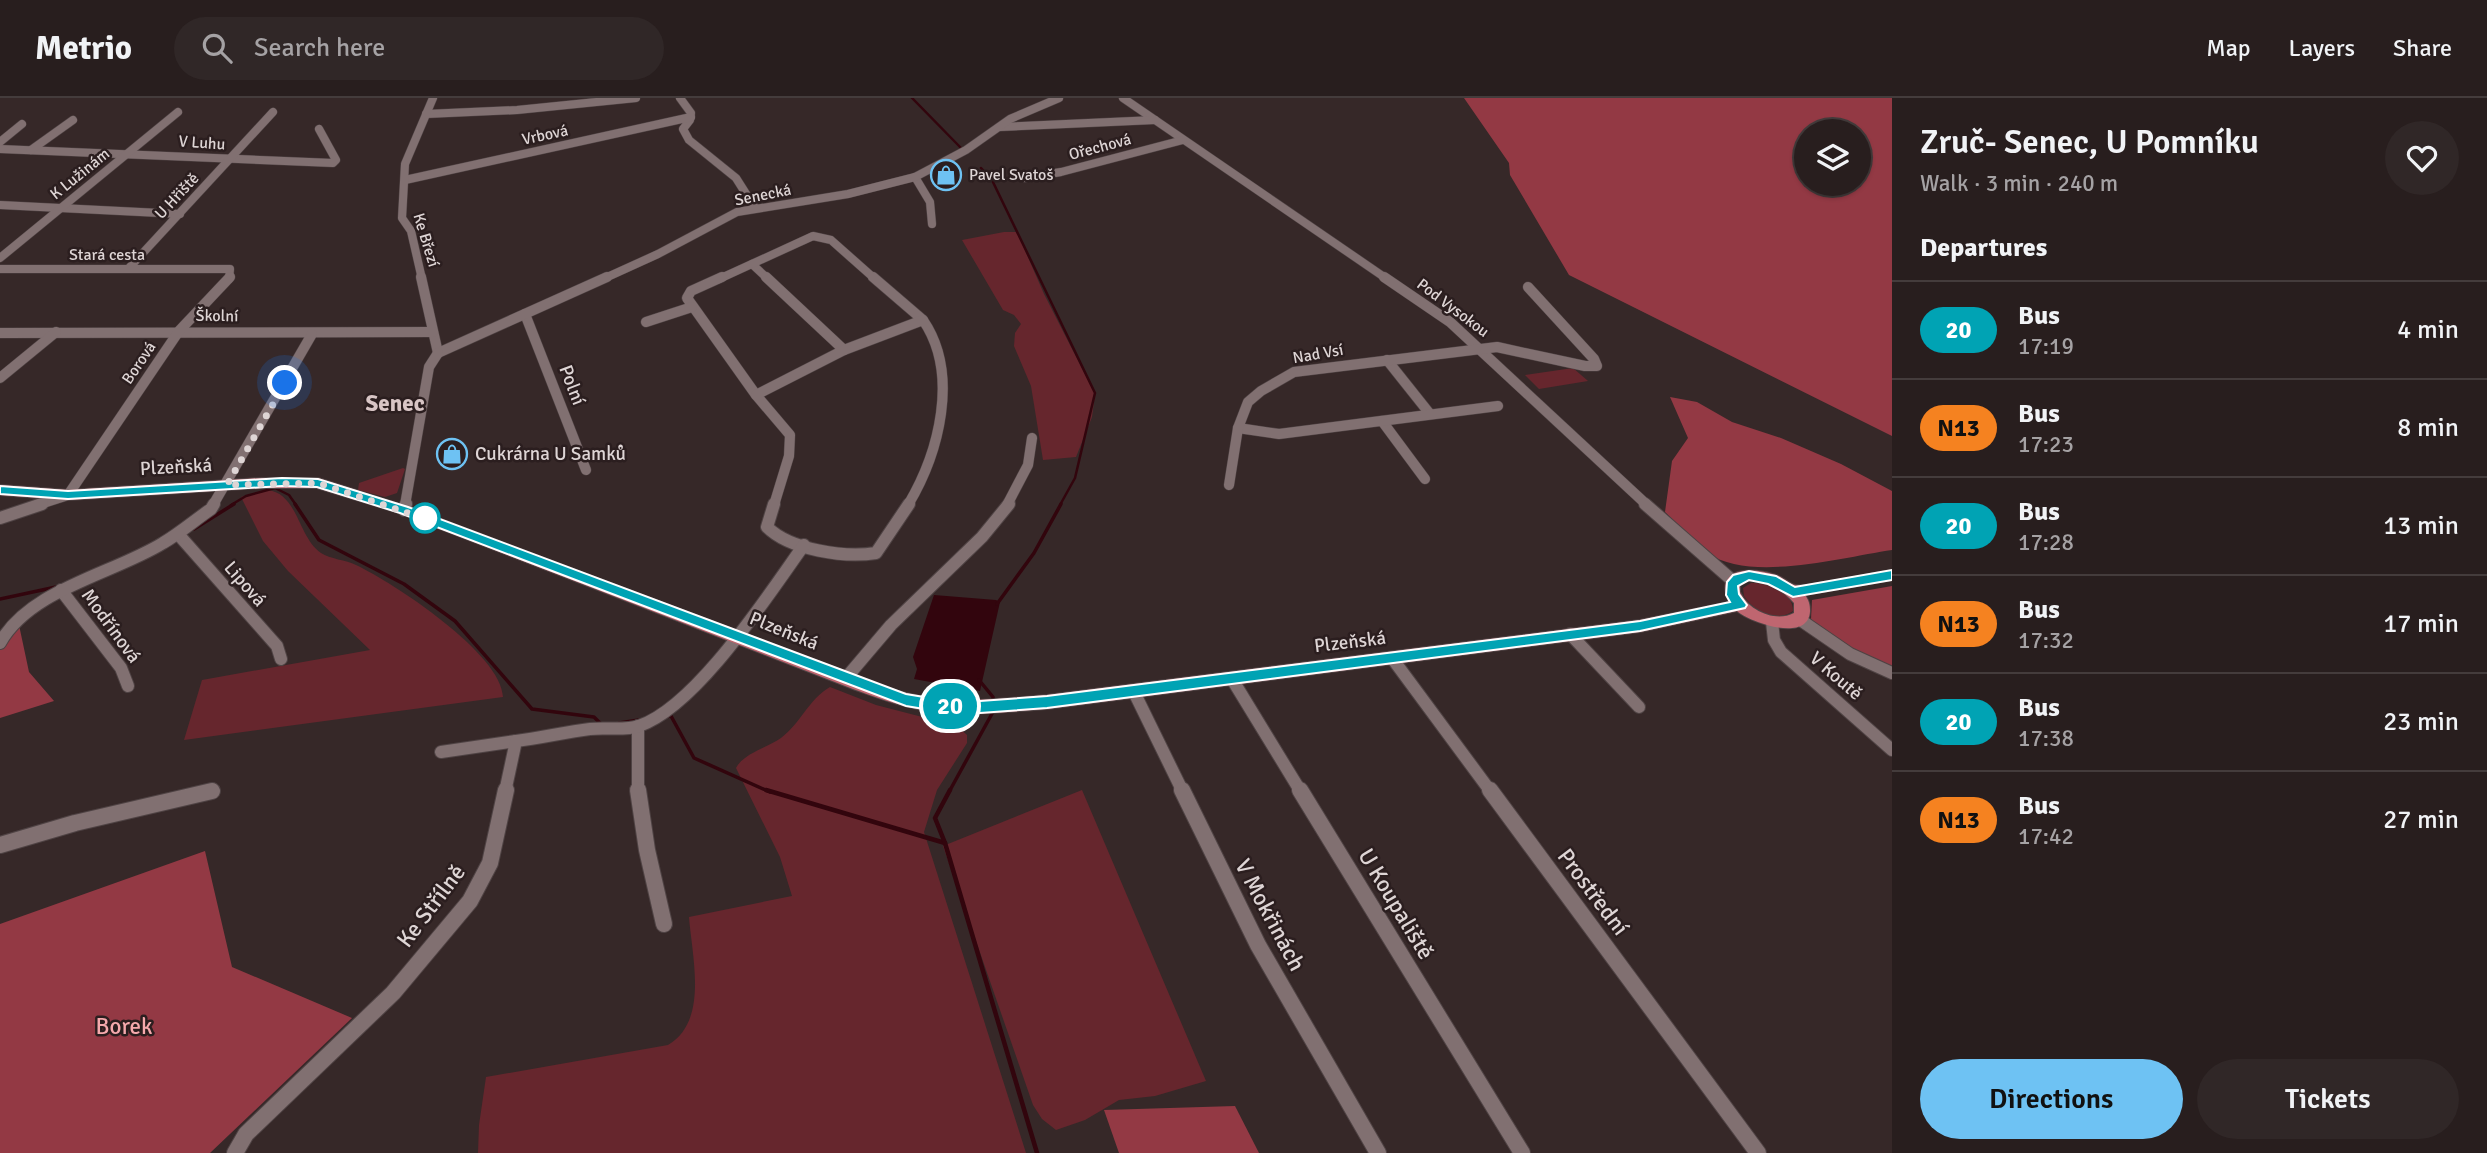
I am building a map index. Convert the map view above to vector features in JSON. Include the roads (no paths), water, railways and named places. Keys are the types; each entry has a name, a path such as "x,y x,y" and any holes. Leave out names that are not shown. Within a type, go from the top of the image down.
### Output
{"main road":[{"name":"Plzeňská","path":"0,490 68,495 227,485 318,483 404,510 906,700 942,706 993,706 1134,692 1643,626 1740,605"},
{"path":"1793,592 1892,575"},
{"path":"1742,576 1764,577 1793,592 1804,607 1799,619 1788,623 1772,622 1751,613 1732,595 1733,581 1742,576"}],"street":[{"name":"Ke Březí","path":"433,98 405,164 402,218 411,231 438,353"},
{"path":"426,114 517,110 636,98"},
{"path":"681,98 691,117 683,129 689,140 736,178 755,208"},
{"name":"Senecká","path":"438,353 658,254 714,222 755,208 848,194 915,177 966,150 1010,119 1059,98"},
{"name":"Pod Vysokou","path":"1123,98 1450,322 1681,537 1733,581"},
{"name":"U Hřiště","path":"129,268 273,111"},
{"name":"K Lužinám","path":"0,258 178,112"},
{"name":"Vrbová","path":"405,180 691,117"},
{"path":"31,150 73,120"},
{"path":"1000,127 1155,120"},
{"path":"0,142 22,124"},
{"name":"V Luhu","path":"0,149 332,163 335,160 319,130"},
{"name":"Ořechová","path":"1025,178 1062,172 1183,140"},
{"path":"915,177 930,202 932,224"},
{"path":"0,205 180,214"},
{"path":"813,236 825,237 930,327 938,347 943,383 938,427 926,470 900,519 876,553 858,558 835,555 774,534 767,527 789,456 790,435 692,307 687,298 691,291 813,236"},
{"path":"752,264 844,350"},
{"name":"Stará cesta","path":"0,270 214,268"},
{"name":"Borová","path":"68,495 179,331 231,276 230,269 214,268"},
{"name":"Nad Vsí","path":"1229,485 1238,428 1248,402 1261,391 1294,372 1497,347 1592,367 1598,365 1528,287"},
{"path":"646,322 692,307"},
{"name":"Polní","path":"525,314 586,470"},
{"path":"756,394 844,350 923,320"},
{"path":"0,378 56,332"},
{"name":"Školní","path":"0,333 433,332"},
{"path":"0,643 9,626 61,590 153,549 211,509 312,334"},
{"path":"404,510 429,367 438,353"},
{"path":"1387,360 1430,414"},
{"path":"1238,428 1279,434 1498,406"},
{"path":"1382,421 1425,479"},
{"path":"846,678 900,616 958,562 1014,496 1028,468 1032,438"},
{"path":"0,518 68,495"},
{"name":"Lipová","path":"178,534 277,646 281,659"},
{"path":"441,752 589,729 638,726 661,715 677,702 738,635 804,545"},
{"name":"Modřínová","path":"61,590 121,668 128,685"},
{"path":"1799,619 1850,654 1892,673"},
{"name":"V Koutě","path":"1772,622 1774,640 1781,652 1892,750"},
{"path":"1570,634 1639,707"},
{"name":"Prostřední","path":"1392,658 1758,1153"},
{"name":"U Koupaliště","path":"1232,679 1522,1153"},
{"name":"V Mokřinách","path":"1134,692 1258,944 1378,1153"},
{"path":"638,726 638,803 642,836 663,924"},
{"name":"Ke Střílně","path":"235,1153 255,1125 393,993 470,901 490,863 516,741"},
{"path":"0,845 75,823 212,791"}],"waterway":[{"path":"912,98 961,148"},
{"path":"981,168 992,180 1095,393 1075,478 1060,505"},
{"path":"231,505 246,496 275,488 289,495 296,505"},
{"path":"194,529 234,504"},
{"path":"295,504 319,540 404,584 455,621 532,709 594,717 601,724"},
{"path":"997,604 1034,553 1061,504"},
{"path":"0,599 56,587"},
{"path":"979,680 993,697 993,703"},
{"path":"949,792 994,710"},
{"path":"664,717 671,716 694,758 770,792"},
{"path":"619,723 639,720"},
{"path":"766,790 945,843"},
{"path":"945,843 935,818 950,790"},
{"path":"945,843 1037,1153"}],"place":[{"name":"Pavel Svatoš","path":"946,175"},
{"name":"Cukrárna U Samků","path":"452,454"}],"district":[{"name":"Senec","path":"395,403"}],"park label":[{"name":"Borek","path":"124,1026"}]}
